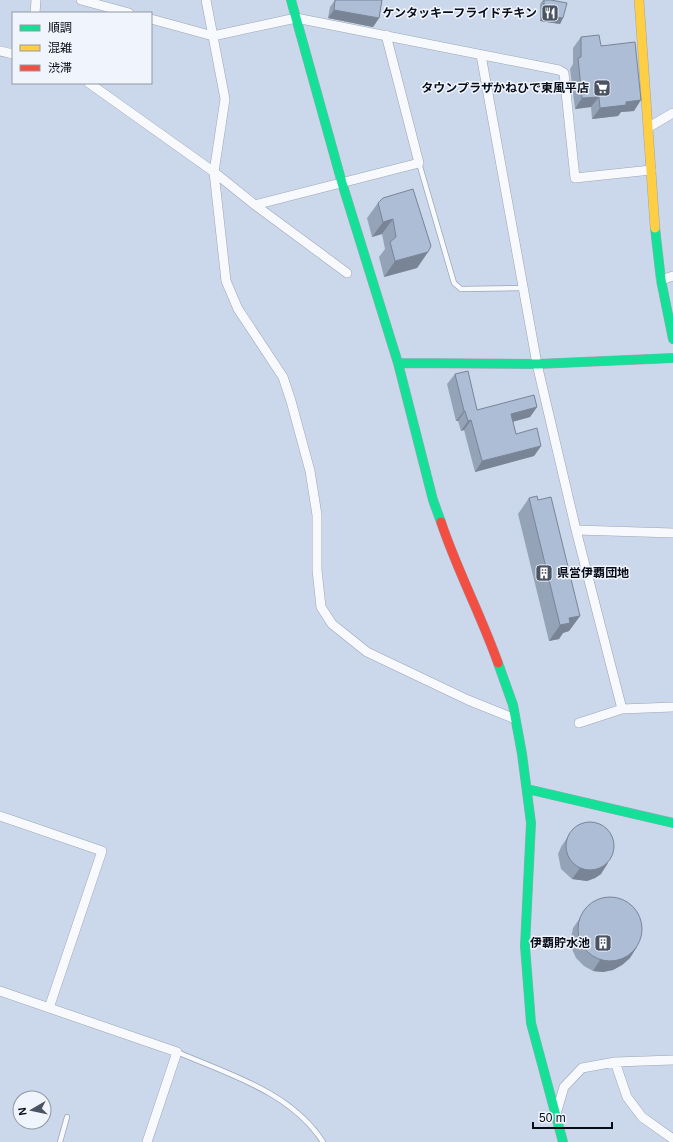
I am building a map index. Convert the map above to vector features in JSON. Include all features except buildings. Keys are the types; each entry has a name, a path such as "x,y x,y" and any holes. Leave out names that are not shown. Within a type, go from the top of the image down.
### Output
{"street":[{"path":"35,12 36,0"},
{"path":"81,0 125,12"},
{"path":"206,0 225,99 214,172 226,281 238,309 283,377 310,471 316,515 317,570 321,607 332,624 367,652 468,700 515,719"},
{"path":"291,0 342,183 398,363 439,520 508,690 515,719 522,754 531,823 525,946 531,1023 563,1142"},
{"path":"640,0 656,238 661,280 673,339"},
{"path":"152,19 213,36 296,18 559,70 564,73 575,178 651,170"},
{"path":"255,205 419,163 386,35"},
{"path":"0,51 12,54"},
{"path":"481,55 537,364 576,530 622,709"},
{"path":"90,84 214,172 255,205 347,273"},
{"path":"649,127 673,113"},
{"path":"661,280 673,276"},
{"path":"398,363 537,364 673,358"},
{"path":"576,530 673,533"},
{"path":"579,723 622,709 673,707"},
{"path":"527,789 673,822"},
{"path":"0,816 102,851 49,1008"},
{"path":"0,991 177,1052 147,1142"},
{"path":"556,1114 564,1087 582,1068 615,1062 673,1060"},
{"path":"615,1062 627,1097 642,1117 673,1139"}],"lane":[{"path":"419,163 454,284 461,289 523,288"},
{"path":"177,1052 254,1084 273,1095 288,1106 313,1129 322,1142"},
{"path":"60,1142 67,1117"}],"traffic: fast":[{"path":"291,0 342,183 398,363 433,500 441,522"},
{"path":"655,228 661,280 673,339"},
{"path":"398,363 537,364 673,358"},
{"path":"498,663 513,705 522,754 531,823 525,946 531,1023 563,1142"},
{"path":"527,789 673,823"}],"traffic: slow":[{"path":"639,0 655,228"}],"traffic: jam":[{"path":"441,522 454,558 498,663"}],"place":[{"name":"ケンタッキーフライドチキン","path":"550,13"},
{"name":"タウンプラザかねひで東風平店","path":"602,88"},
{"name":"県営伊覇団地","path":"544,573"},
{"name":"伊覇貯水池","path":"603,943"}]}
